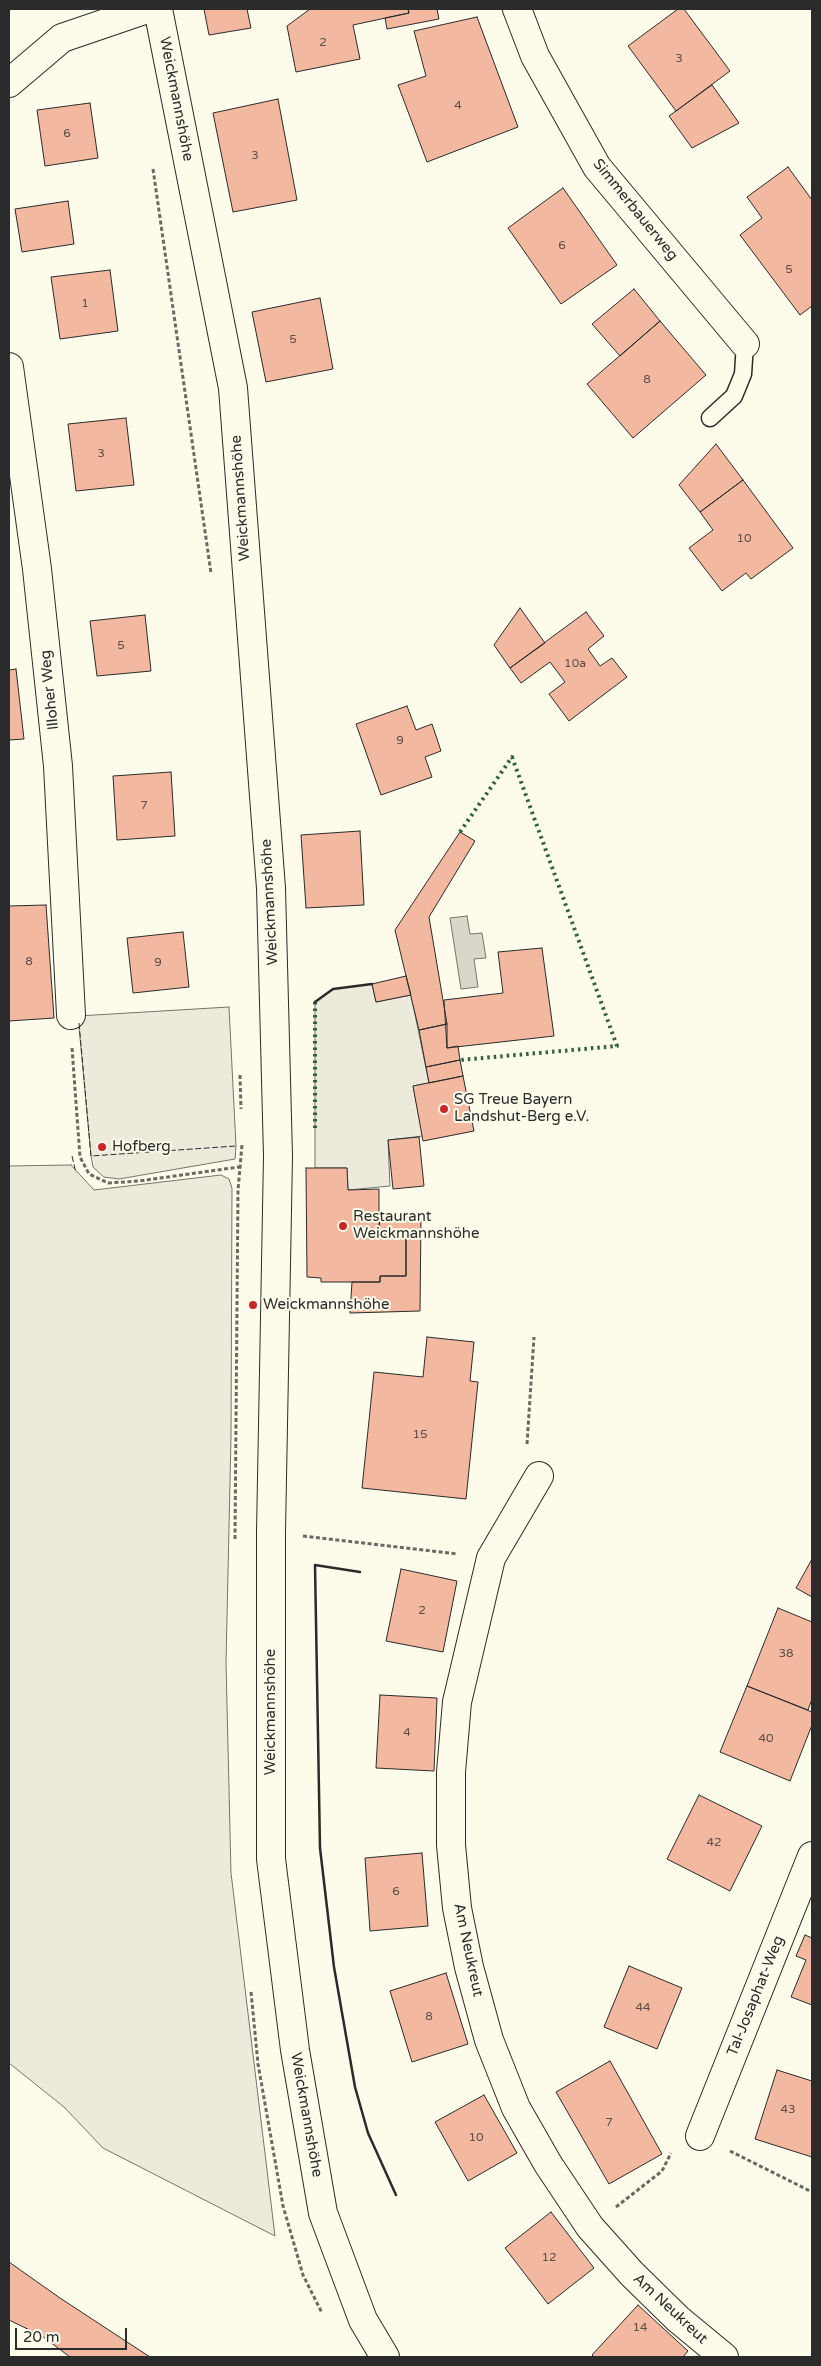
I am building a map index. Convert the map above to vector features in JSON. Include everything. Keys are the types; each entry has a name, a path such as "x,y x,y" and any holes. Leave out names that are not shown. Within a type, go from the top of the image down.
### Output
{"street":[{"path":"9,83 62,38 147,9"},
{"name":"Weickmannshöhe","path":"158,9 233,388 271,888 278,1156 271,1532 271,1860 295,2050 323,2213 363,2320 384,2357"},
{"name":"Simmerbauerweg","path":"517,9 535,56 598,166 745,344"},
{"name":"Illoher Weg","path":"9,367 37,569 58,766 70,1015"},
{"name":"Am Neukreut","path":"539,1476 491,1558 457,1702 451,1772 451,1836 457,1908 469,1967 489,2040 516,2108 548,2164 590,2227 632,2274 678,2320 724,2357"},
{"name":"Tal-Josaphat-Weg","path":"700,2136 812,1856"}],"lane":[{"path":"710,418 734,396 743,374 745,344"}],"path":[{"path":"153,168 212,583"},
{"path":"70,1015 80,1157 89,1174 108,1183 139,1182 239,1167 278,1156"},
{"path":"240,1069 241,1116"},
{"path":"235,1549 239,1167 242,1136"},
{"path":"534,1337 527,1449 539,1476"},
{"path":"271,1532 491,1558"},
{"path":"251,1985 258,2064 283,2206 303,2275"},
{"path":"590,2227 662,2171 683,2129 812,2192"}],"shaded area":[{"path":"467,916 470,934 482,933 486,958 474,959 478,987 461,989 450,918"},
{"path":"372,984 376,1002 411,995 429,1083 413,1086 423,1136 388,1140 390,1186 348,1190 347,1168 315,1168 315,1002 333,989"},
{"path":"229,1007 236,1146 235,1159 119,1179 104,1177 93,1167 91,1156 78,1016"},
{"path":"71,1165 94,1190 221,1175 229,1179 232,1188 231,1437 226,1663 231,1873 275,2236 103,2148 64,2107 9,2063 9,1166"}],"building":[{"path":"204,9 247,9 251,28 209,35"},
{"path":"310,9 408,9 409,13 353,25 360,59 296,72 287,26"},
{"path":"408,9 437,9 439,19 387,29 385,18 409,13"},
{"path":"678,9 684,9 730,71 676,111 628,46"},
{"path":"477,17 518,127 427,162 398,85 426,76 414,31"},
{"path":"712,85 739,123 692,148 669,116"},
{"path":"278,99 297,200 233,212 213,113"},
{"path":"90,103 98,158 45,166 37,110"},
{"path":"788,167 812,200 812,306 800,315 740,235 762,218 747,197"},
{"path":"563,188 617,265 561,304 508,228"},
{"path":"68,201 74,244 22,252 15,209"},
{"path":"110,270 118,331 60,339 51,277"},
{"path":"634,289 660,321 620,356 592,324"},
{"path":"320,298 333,369 266,382 252,312"},
{"path":"660,321 706,375 633,438 587,384"},
{"path":"126,418 134,485 76,491 68,424"},
{"path":"716,444 743,480 700,512 679,485"},
{"path":"743,480 793,548 751,579 746,573 722,591 689,548 713,530 700,512"},
{"path":"520,608 545,643 510,668 494,645"},
{"path":"586,612 604,636 588,649 600,666 612,658 627,677 569,721 549,694 565,682 550,662 521,683 510,668"},
{"path":"145,615 151,671 97,676 90,621"},
{"path":"16,669 24,739 9,740 9,670"},
{"path":"407,706 416,730 432,724 441,751 425,757 432,777 381,795 356,724"},
{"path":"171,772 175,836 117,840 113,776"},
{"path":"360,831 364,905 306,908 301,835"},
{"path":"460,832 475,841 429,917 447,1024 419,1030 395,930"},
{"path":"46,905 54,1018 9,1021 9,906"},
{"path":"183,932 189,987 133,993 127,938"},
{"path":"542,948 554,1036 447,1048 444,1000 503,993 498,952"},
{"path":"406,976 411,995 376,1002 372,984"},
{"path":"447,1024 447,1048 458,1046 460,1060 426,1067 419,1030"},
{"path":"460,1060 463,1076 429,1083 426,1067"},
{"name":"SG Treue Bayern Landshut-Berg e.V.","path":"463,1076 474,1131 423,1141 413,1086"},
{"path":"419,1137 424,1186 393,1189 388,1140"},
{"name":"Restaurant Weickmannshöhe","path":"306,1168 347,1168 348,1190 379,1189 379,1235 406,1235 406,1276 380,1276 380,1282 321,1282 321,1278 307,1277"},
{"path":"380,1217 421,1217 420,1311 350,1313 352,1282 380,1282 380,1276 406,1276 406,1235 379,1235"},
{"path":"427,1337 474,1342 470,1381 478,1382 466,1499 362,1488 374,1372 423,1377"},
{"path":"812,1559 812,1597 796,1588"},
{"path":"401,1569 457,1581 443,1652 386,1641"},
{"path":"778,1608 812,1622 812,1699 808,1710 747,1686"},
{"path":"747,1686 812,1712 812,1725 790,1781 720,1752"},
{"path":"380,1695 437,1698 434,1771 376,1768"},
{"path":"699,1795 762,1826 730,1891 667,1859"},
{"path":"422,1853 428,1926 370,1931 365,1858"},
{"path":"805,1935 812,1938 812,2005 791,1997 806,1960 796,1956"},
{"path":"629,1966 682,1988 657,2049 604,2027"},
{"path":"446,1973 468,2044 412,2062 390,1991"},
{"path":"610,2061 662,2154 609,2184 556,2092"},
{"path":"777,2070 812,2081 812,2157 755,2139"},
{"path":"484,2095 517,2153 468,2181 435,2122"},
{"path":"551,2212 594,2268 548,2304 505,2248"},
{"path":"9,2262 150,2357 70,2357 42,2336 9,2320"},
{"path":"638,2305 688,2351 683,2357 594,2357 592,2355"}],"hedge":[{"path":"460,832 512,757 617,1046 460,1060"},
{"path":"315,1002 315,1132"}],"fence":[{"path":"79,1023 91,1156 236,1146"},
{"path":"72,1156 76,1173"}],"wall":[{"path":"315,1002 333,989 372,984"},
{"path":"360,1572 315,1565 320,1848 334,1967 355,2087 368,2133 396,2195"}],"place":[{"name":"SG Treue Bayern Landshut-Berg e.V.","path":"444,1109"},
{"name":"Hofberg","path":"102,1147"},
{"name":"Restaurant Weickmannshöhe","path":"343,1226"},
{"name":"Weickmannshöhe","path":"253,1305"}]}
